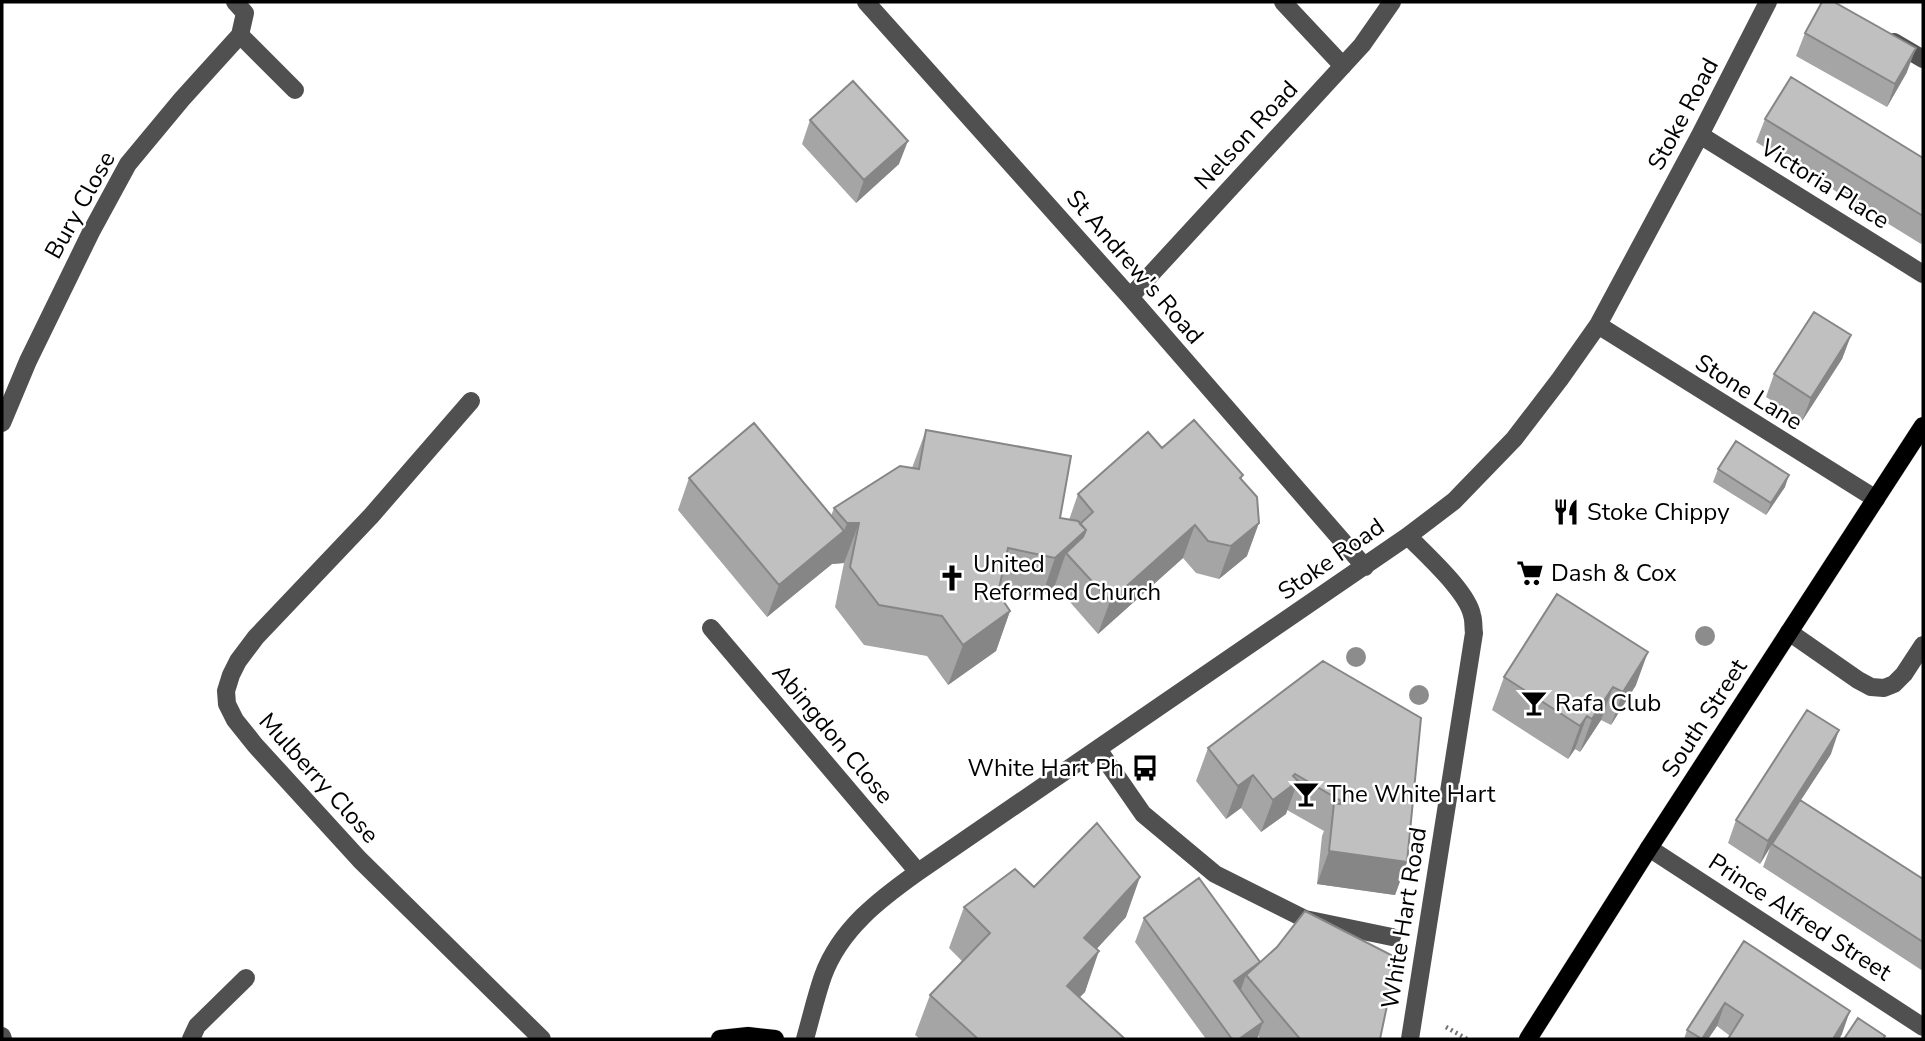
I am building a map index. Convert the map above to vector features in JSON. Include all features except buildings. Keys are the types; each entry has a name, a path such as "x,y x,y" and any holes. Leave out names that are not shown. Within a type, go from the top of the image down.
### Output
{"main road":[{"name":"South Street","path":"1528,1039 1923,426"},
{"path":"720,1039 748,1036 775,1039"}],"street":[{"path":"235,2 246,13 240,36 295,90"},
{"name":"St Andrew's Road","path":"866,2 1130,297 1365,567"},
{"path":"1283,2 1343,66"},
{"name":"Nelson Road","path":"1130,297 1362,46 1392,2"},
{"name":"Stoke Road","path":"805,1039 824,975 840,944 869,909 918,872 1408,536 1454,501 1514,439 1598,325 1768,2"},
{"path":"1879,34 1923,59"},
{"name":"Bury Close","path":"2,423 90,232 128,164 182,99 240,36"},
{"name":"Victoria Place","path":"1700,135 1923,274"},
{"name":"Stone Lane","path":"1598,325 1875,499"},
{"name":"Mulberry Close","path":"471,401 371,516 256,637 231,675 226,691 227,704 235,720 255,745 360,860 542,1039"},
{"name":"White Hart Road","path":"1408,536 1466,600 1472,614 1474,632 1410,1039"},
{"name":"Abingdon Close","path":"711,628 918,872"},
{"path":"1789,632 1871,687 1884,688 1894,684 1923,645"},
{"path":"1098,749 1143,814 1215,874 1305,919 1392,937"},
{"name":"Prince Alfred Street","path":"1649,848 1923,1027"},
{"path":"191,1039 197,1026 246,978"}],"place":[{"name":"Stoke Chippy","path":"1566,512"},
{"name":"Dash & Cox","path":"1530,573"},
{"name":"United Reformed Church","path":"952,578"},
{"name":"Rafa Club","path":"1534,703"},
{"name":"White Hart Ph","path":"1145,768"},
{"name":"The White Hart","path":"1306,794"}]}
